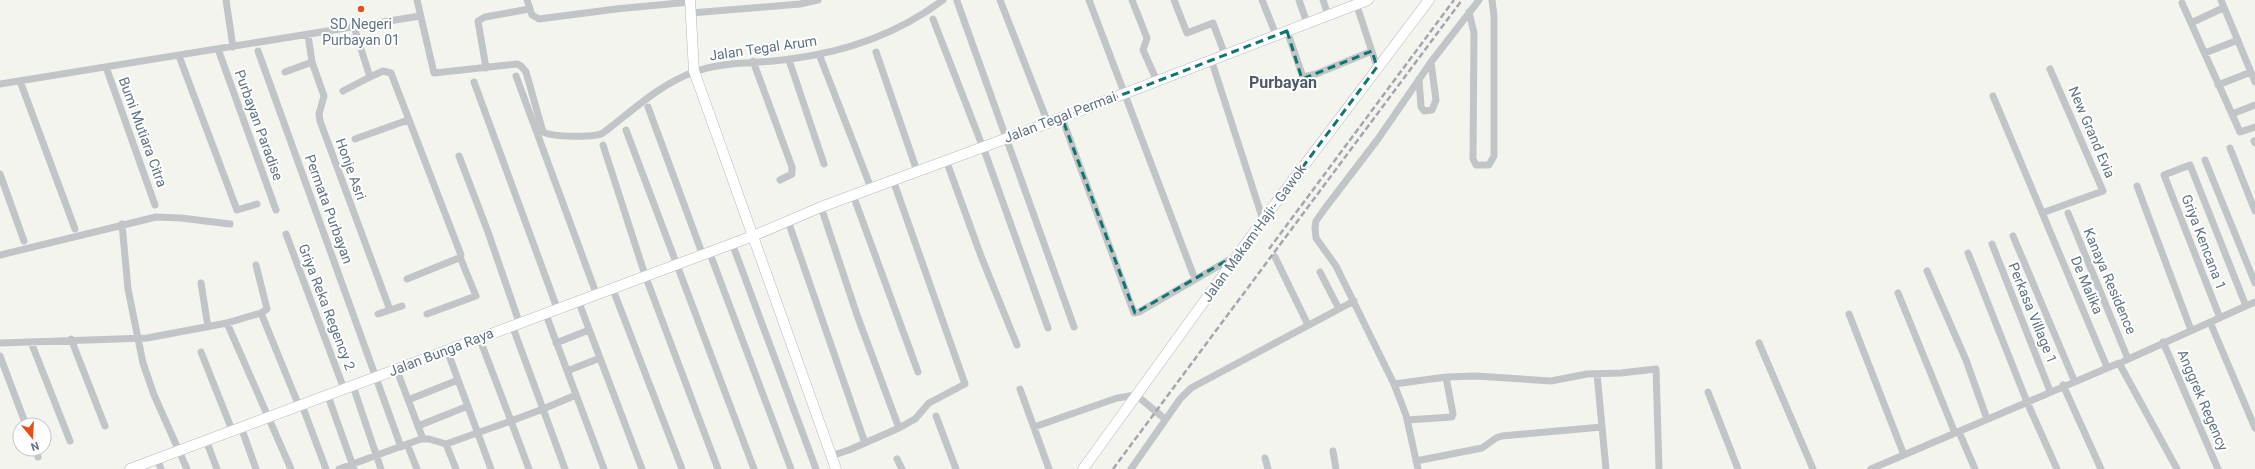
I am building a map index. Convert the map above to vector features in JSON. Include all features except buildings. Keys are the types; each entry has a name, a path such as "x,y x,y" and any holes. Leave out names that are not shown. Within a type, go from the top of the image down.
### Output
{"street":[{"path":"226,0 233,47"},
{"path":"417,0 434,73 517,64 524,68 542,128 545,133 595,136 603,133 659,91 694,71"},
{"path":"527,0 534,17 544,19 690,1 694,71 836,469"},
{"path":"691,13 800,4 818,0"},
{"name":"Jalan Tegal Arum","path":"694,71 753,61 789,60 819,54 897,29 943,0"},
{"path":"1000,0 1048,124"},
{"path":"1089,0 1126,92 1193,274"},
{"path":"1132,0 1146,38 1143,50 1157,81"},
{"path":"1174,0 1187,33 1213,23 1224,54"},
{"path":"1262,0 1276,35"},
{"path":"1299,0 1307,23"},
{"path":"1323,0 1328,15"},
{"name":"Jalan Tegal Permai","path":"753,236 821,207 1006,138 1048,124 1126,92 1328,15 1356,2 1368,0"},
{"name":"Jalan Makam Haji - Gawok","path":"1083,469 1263,220 1429,0"},
{"path":"1418,469 1407,420 1394,384 1336,266 1316,238 1316,220 1378,139 1431,62 1479,0"},
{"path":"1469,12 1474,33 1472,159 1476,165 1489,165 1494,156 1494,16 1492,0"},
{"path":"2221,0 2223,8 2255,82"},
{"path":"957,1 1074,327"},
{"path":"1356,2 1377,67"},
{"path":"2182,3 2240,132 2255,127"},
{"path":"486,68 478,21 485,16 530,8"},
{"path":"2191,23 2223,8"},
{"path":"0,84 218,50 420,16"},
{"path":"933,19 982,147 1048,328"},
{"path":"354,27 370,77"},
{"path":"1287,31 1303,76 1316,74 1372,51"},
{"name":"Honje Asri","path":"308,35 312,62 324,96 319,114 320,121 390,310"},
{"path":"2205,53 2238,40"},
{"name":"Purbayan Paradise","path":"218,50 276,210"},
{"name":"Permata Purbayan","path":"258,51 377,376 404,446 417,469"},
{"path":"876,52 917,171"},
{"path":"819,54 871,188"},
{"path":"179,56 237,210 257,204"},
{"path":"789,60 824,164"},
{"path":"1211,60 1263,220"},
{"path":"753,61 792,170 791,175 780,180"},
{"path":"285,72 312,62"},
{"path":"1419,79 1421,107 1424,111 1432,110 1436,100 1431,62"},
{"name":"Bumi Mutiara Citra","path":"106,67 155,205"},
{"name":"New Grand Evia","path":"2042,213 2103,191 2050,69"},
{"path":"343,91 383,71 391,73 476,296 427,314"},
{"path":"2218,85 2251,72"},
{"path":"516,76 596,293"},
{"path":"20,81 75,229"},
{"path":"474,82 557,308"},
{"name":"De Malika","path":"1993,96 2107,367"},
{"path":"2232,114 2255,105"},
{"path":"648,107 791,469"},
{"path":"1062,118 1135,313 1238,254"},
{"path":"355,139 408,120"},
{"path":"626,130 675,264 754,469"},
{"path":"603,145 645,275 718,469"},
{"path":"2230,148 2255,211"},
{"path":"459,156 488,232 515,323 543,409 565,469"},
{"path":"946,160 981,256 1017,345"},
{"path":"2205,160 2255,283"},
{"name":"Griya Kencana 1","path":"2220,318 2164,175 2190,165 2246,306"},
{"path":"0,174 24,241"},
{"path":"831,456 899,428 915,419 929,403 966,384 893,180"},
{"path":"2137,186 2191,330"},
{"path":"853,195 918,372"},
{"path":"821,207 857,315 899,428"},
{"name":"Kanaya Residence","path":"2068,213 2128,359"},
{"path":"0,255 122,224 164,217 230,224"},
{"path":"788,221 865,442"},
{"path":"122,224 128,289 143,363 154,395 180,450 187,469"},
{"name":"Griya Reka Regency 2","path":"286,234 381,469"},
{"name":"Jalan Bunga Raya","path":"130,469 328,396 396,368 447,350 515,323 753,236"},
{"path":"2013,236 2074,380"},
{"path":"732,243 816,469"},
{"name":"Perkasa Village 1","path":"1992,244 2050,391"},
{"path":"1968,253 2027,402 2057,469"},
{"path":"407,279 460,257"},
{"path":"1275,257 1308,325"},
{"path":"0,343 71,339 138,339 208,327 262,313 267,308 256,265"},
{"path":"1927,271 1966,360 1987,420"},
{"path":"1320,272 1339,309"},
{"path":"201,283 208,327"},
{"path":"612,287 682,469"},
{"path":"1898,293 1957,432 1975,469"},
{"path":"578,300 642,469"},
{"path":"1131,469 1165,419 1191,388 1354,301"},
{"path":"1871,469 1887,466 1904,455 1987,420 2074,380 2120,363 2163,342 2255,302"},
{"path":"378,314 402,306"},
{"path":"545,312 604,469"},
{"path":"262,313 326,469"},
{"path":"1849,314 1904,455"},
{"path":"2210,322 2255,428"},
{"path":"227,323 270,417 291,469"},
{"path":"556,343 589,330"},
{"path":"479,337 529,469"},
{"path":"71,339 105,426"},
{"path":"31,342 70,441"},
{"name":"Anggrek Regency","path":"2163,342 2218,469"},
{"path":"1759,343 1813,469"},
{"path":"447,350 491,469"},
{"path":"201,352 256,469"},
{"path":"0,356 23,417"},
{"path":"567,370 600,358"},
{"path":"2120,363 2177,469"},
{"path":"396,368 423,439"},
{"path":"1394,384 1446,377 1476,376 1551,381 1598,374 1656,369 1659,469"},
{"path":"1598,374 1606,469"},
{"path":"1407,420 1452,417 1453,414 1446,377"},
{"path":"408,400 458,380"},
{"path":"2063,385 2101,469"},
{"path":"1020,390 1049,469"},
{"path":"1708,392 1738,469"},
{"path":"339,469 353,467 376,456 423,439 446,444 543,409 576,395"},
{"path":"1034,427 1117,398 1136,395 1165,419"},
{"path":"328,396 353,467"},
{"path":"418,426 468,406"},
{"path":"936,416 956,469"},
{"path":"1416,461 1482,448 1496,438 1502,436 1602,427"},
{"path":"206,440 217,469"},
{"path":"446,444 456,469"},
{"path":"1333,451 1336,469"},
{"path":"1265,458 1268,469"},
{"path":"157,459 161,469"},
{"path":"898,459 902,469"}],"highlighted area":[{"path":"1287,31 1302,79 1372,51 1377,67 1238,254 1135,313 1062,118"}],"railway":[{"path":"1269,249 1454,0"},
{"path":"1113,469 1462,0"}],"place":[{"name":"SD Negeri Purbayan 01","path":"361,9"}],"district":[{"name":"Purbayan","path":"1283,82"}]}
